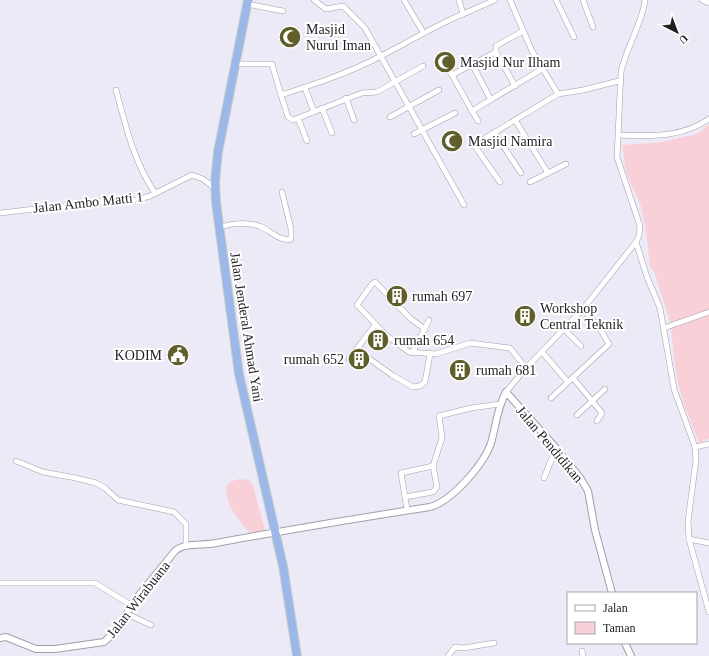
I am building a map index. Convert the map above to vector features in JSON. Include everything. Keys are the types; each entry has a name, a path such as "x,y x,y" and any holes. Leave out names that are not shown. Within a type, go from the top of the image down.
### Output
{"highway":[{"name":"Jalan Jenderal Ahmad Yani","path":"247,2 218,152 216,189 218,228 240,379 286,579 297,656"}],"street":[{"path":"314,0 326,9 341,5 345,6 365,28 464,204"},
{"path":"404,0 423,32"},
{"path":"459,0 463,14"},
{"path":"281,95 345,73 381,56 423,32 495,0"},
{"path":"510,0 523,31 542,69 558,94"},
{"path":"556,0 574,37"},
{"path":"583,0 593,27"},
{"path":"16,461 47,474 76,478 96,483 105,488 118,500 174,512 186,524 186,546 213,544 437,505 458,488 480,462 490,444 500,404 506,392 526,368 583,309 640,236 640,226 617,157 619,134 619,81 623,59 640,20 645,0"},
{"path":"702,0 709,2"},
{"path":"247,2 283,11"},
{"path":"514,86 496,52 496,46 523,31"},
{"path":"452,75 496,52"},
{"path":"236,64 272,64 289,118 293,120 364,92 378,92 423,66"},
{"path":"472,64 491,100"},
{"path":"448,69 478,121"},
{"path":"472,111 542,69"},
{"path":"500,182 474,144 558,94 583,90 619,81"},
{"path":"305,88 314,112"},
{"path":"116,90 134,154 142,173 155,193"},
{"path":"390,117 439,90"},
{"path":"346,98 354,120"},
{"path":"322,108 332,133"},
{"path":"414,134 455,113"},
{"path":"298,118 307,141"},
{"path":"619,134 664,136 691,130 709,119"},
{"path":"515,120 548,173"},
{"path":"494,132 521,173"},
{"path":"530,182 566,164"},
{"name":"Jalan Ambo Matti 1","path":"0,213 105,201 136,200 155,193 192,175 203,179 216,189"},
{"path":"218,228 230,225 248,224 260,226 286,240 291,239 292,229 282,192"},
{"path":"636,242 647,277 660,308 674,389 695,447 696,460 688,521 689,539 709,612"},
{"path":"425,329 411,319 374,282 357,306 375,325 402,348 412,353 438,354 468,343 492,345 510,348 526,368"},
{"path":"551,398 609,344 600,329 583,309"},
{"path":"664,328 709,312"},
{"path":"412,353 429,320"},
{"path":"349,359 375,325"},
{"path":"564,329 581,346"},
{"path":"356,350 392,375 414,387 420,386 425,382 430,354"},
{"path":"542,352 568,382"},
{"path":"573,378 602,413 597,422"},
{"path":"577,415 605,389"},
{"name":"Jalan Pendidikan","path":"506,392 556,448 581,479 588,491 612,592"},
{"path":"405,496 435,490 438,485 433,466 442,438 439,416 471,408 500,404"},
{"path":"695,447 709,444"},
{"path":"544,478 556,448"},
{"path":"407,510 402,473 433,466"},
{"path":"689,539 709,543"},
{"name":"Jalan Wirabuana","path":"0,638 6,637 36,649 55,649 101,643 116,632 131,605 175,551 186,546"},
{"path":"0,583 95,583 131,605"},
{"path":"127,614 151,625"},
{"path":"448,656 455,647 464,648 494,643"},
{"path":"625,644 631,656"}],"green space":[{"path":"709,124 709,439 699,443 684,405 677,380 670,322 655,274 650,266 646,230 641,207 626,172 622,145 661,142 697,134"},
{"path":"239,479 249,480 253,485 265,531 250,533 230,506 226,494 226,487 230,482"}],"place":[{"name":"Masjid Nurul Iman","path":"290,37"},
{"name":"Masjid Nur Ilham","path":"445,62"},
{"name":"Masjid Namira","path":"452,141"},
{"name":"rumah 697","path":"397,296"},
{"name":"Workshop Central Teknik","path":"525,316"},
{"name":"rumah 654","path":"378,340"},
{"name":"KODIM","path":"178,355"},
{"name":"rumah 652","path":"359,359"},
{"name":"rumah 681","path":"460,370"}]}
